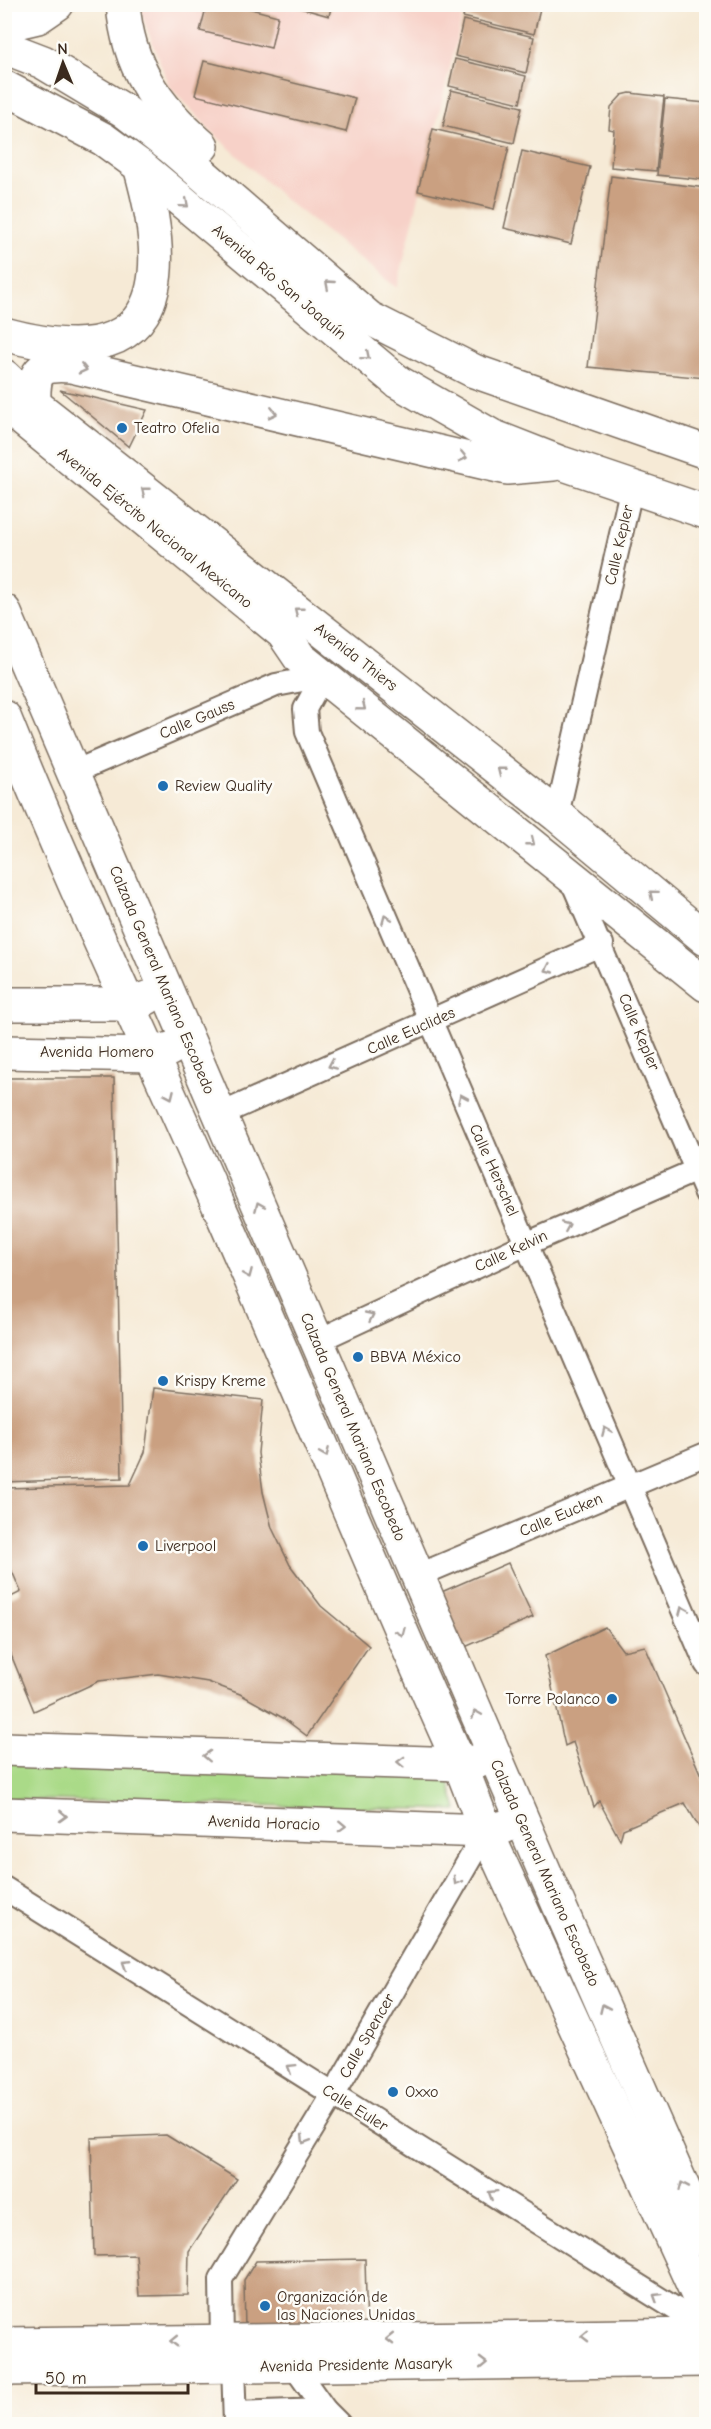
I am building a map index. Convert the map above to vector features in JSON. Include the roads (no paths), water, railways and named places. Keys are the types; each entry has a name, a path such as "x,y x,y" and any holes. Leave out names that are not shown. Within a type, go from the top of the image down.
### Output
{"main road":[{"path":"4,25 38,17 57,4"},
{"path":"123,4 130,40 144,81 173,122 389,306 448,360 518,389 706,452"},
{"name":"Avenida Río San Joaquín","path":"4,46 43,62 123,110 172,148 369,318 448,360"},
{"name":"Avenida Río San Joaquín","path":"4,87 103,139 140,166 398,382 492,436 561,463 706,512"},
{"path":"4,334 49,344 76,345 110,340 133,328 150,300 155,271 155,225 140,166"},
{"path":"19,404 36,376 44,368 55,364 507,468 561,463"},
{"name":"Avenida Thiers","path":"4,376 19,404 557,814 706,939"},
{"name":"Avenida Ejército Nacional Mexicano","path":"19,404 58,449 283,633 312,667"},
{"path":"4,434 271,650 312,667 706,985"},
{"name":"Calzada General Mariano Escobedo","path":"4,611 495,1759 706,2240"},
{"name":"Calzada General Mariano Escobedo","path":"4,717 96,936 152,1055 460,1764 486,1831 706,2313"},
{"path":"4,1004 129,1004 166,993"},
{"name":"Avenida Homero","path":"4,1052 152,1055 188,1043"},
{"path":"4,1749 460,1764 495,1759"},
{"name":"Avenida Horacio","path":"4,1814 486,1831 524,1824"},
{"name":"Avenida Presidente Masaryk","path":"4,2369 227,2353 706,2335"},
{"name":"Avenida Presidente Masaryk","path":"4,2344 227,2353 293,2365 706,2360"}],"street":[{"name":"Calle Kepler","path":"557,814 632,486"},
{"name":"Calle Gauss","path":"74,772 276,685 312,667"},
{"name":"Calle Herschel","path":"312,667 304,709 307,732 706,1664"},
{"name":"Calle Kepler","path":"568,872 702,1168 706,1193"},
{"name":"Calle Euclides","path":"219,1114 430,1023 602,944"},
{"name":"Calle Kelvin","path":"317,1341 526,1244 702,1168"},
{"name":"Calle Eucken","path":"417,1576 706,1454"},
{"name":"Calle Spencer","path":"235,2419 221,2279 333,2095 486,1831"},
{"name":"Calle Euler","path":"4,1888 706,2328"},
{"path":"293,2365 332,2417"},
{"path":"235,2419 332,2417"}],"place":[{"name":"Teatro Ofelia","path":"122,428"},
{"name":"Review Quality","path":"163,786"},
{"name":"BBVA México","path":"358,1357"},
{"name":"Krispy Kreme","path":"163,1381"},
{"name":"Liverpool","path":"143,1546"},
{"name":"Torre Polanco","path":"612,1699"},
{"name":"Oxxo","path":"393,2092"},
{"name":"Organización de las Naciones Unidas","path":"265,2306"}]}
